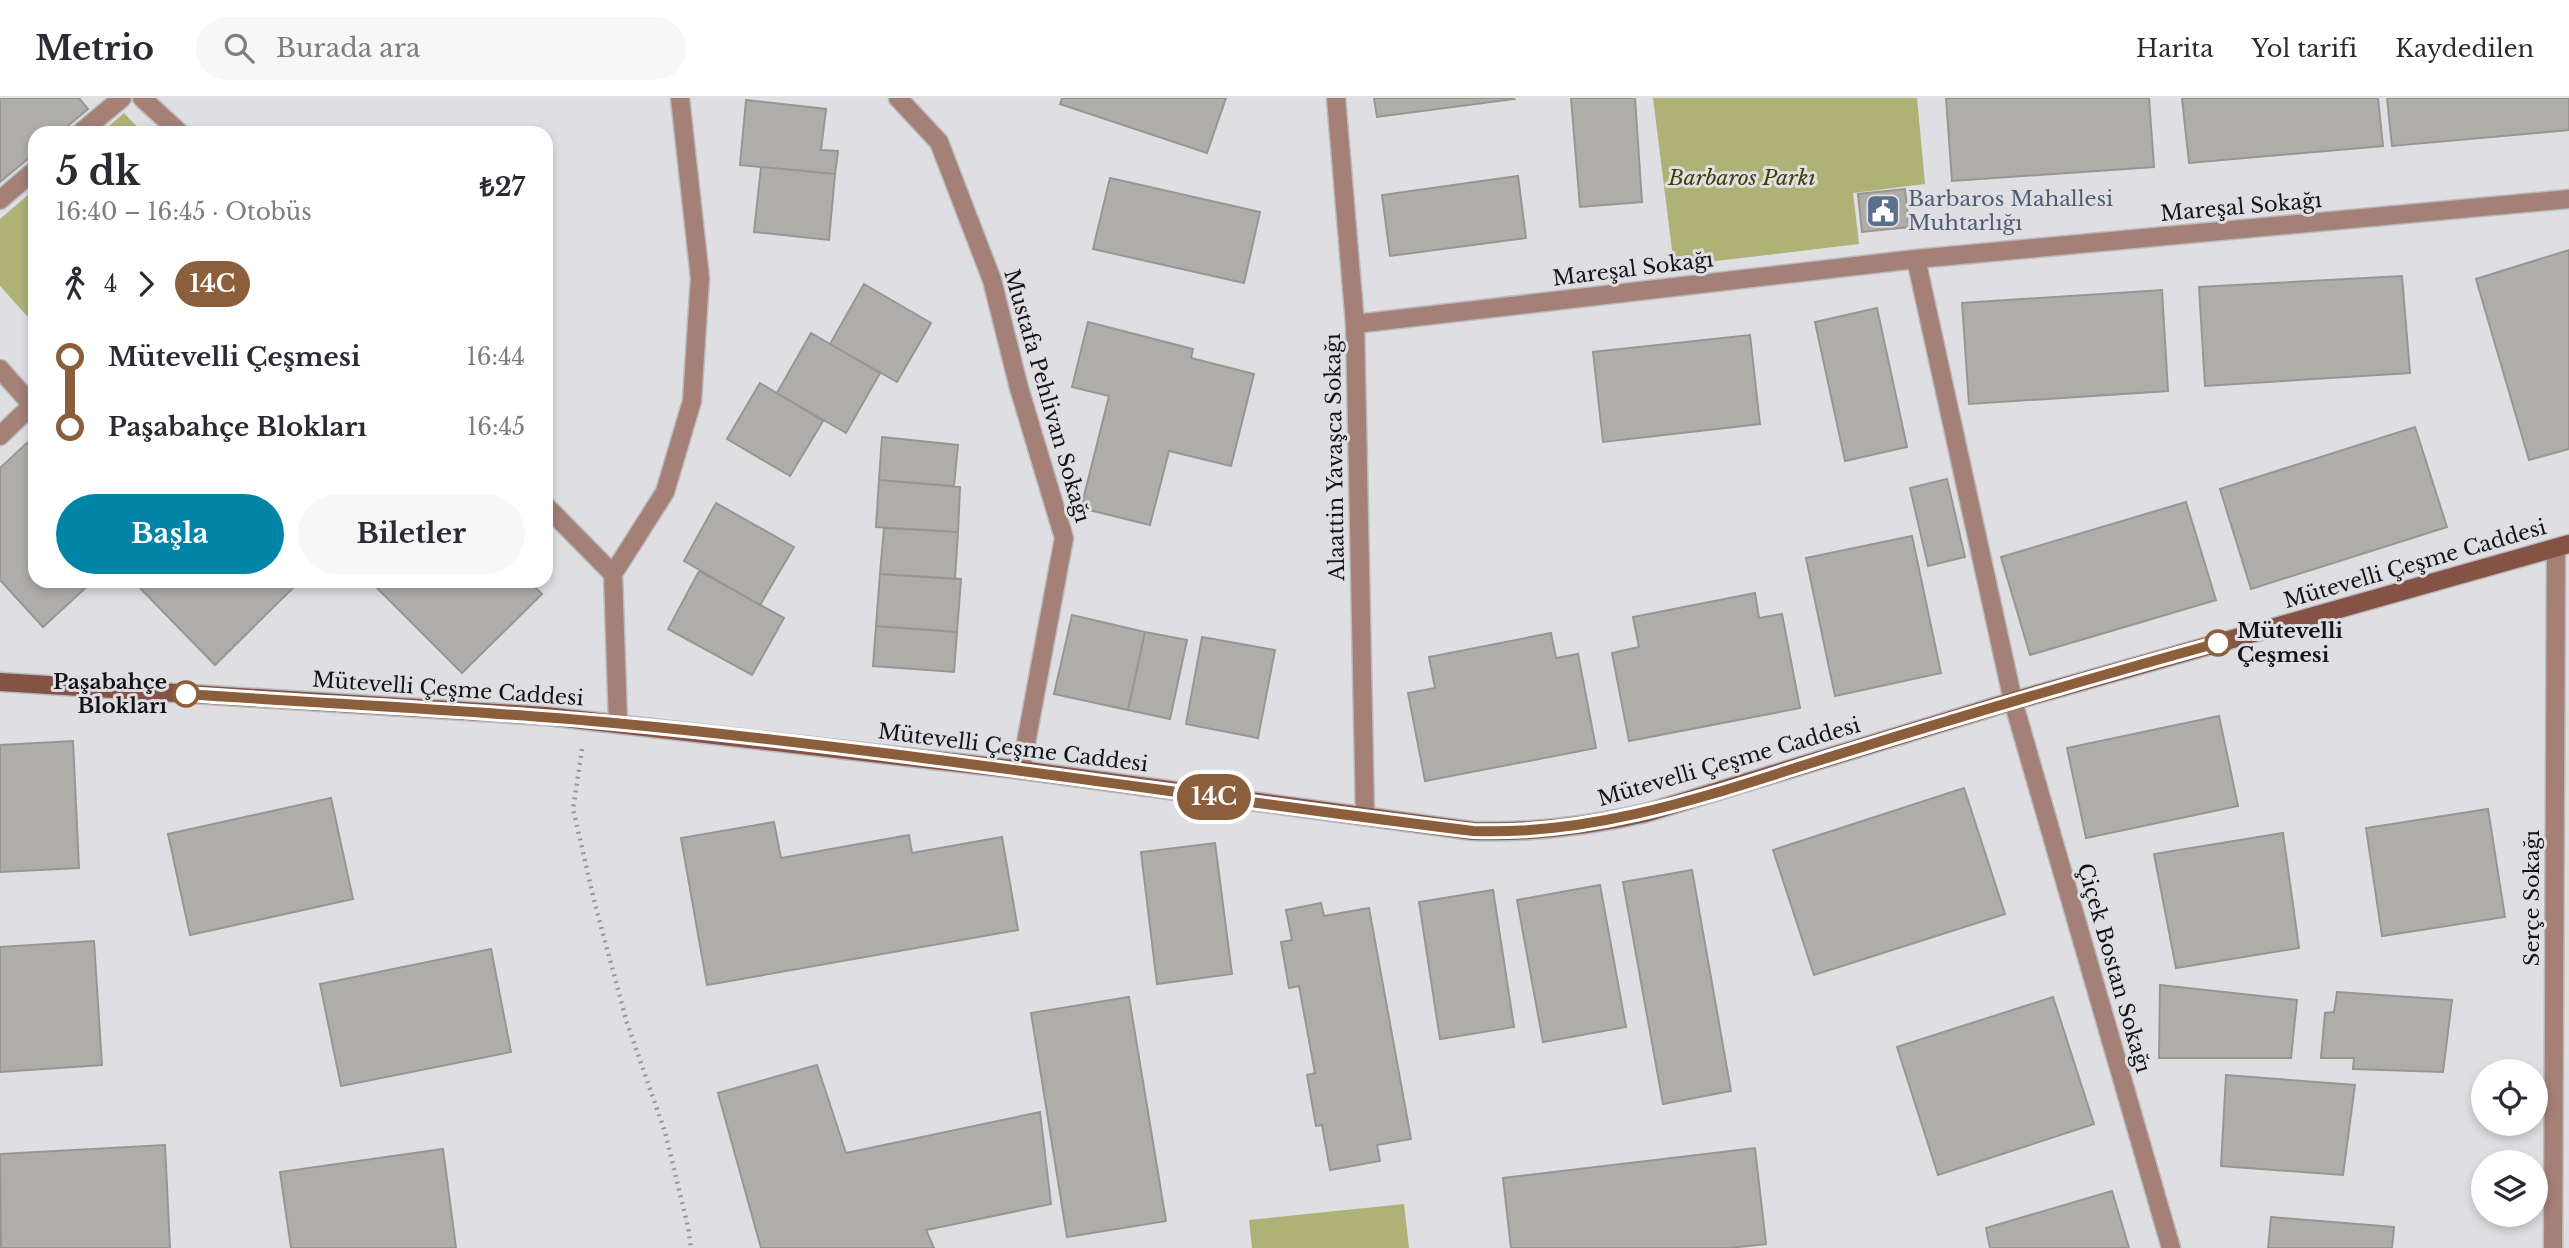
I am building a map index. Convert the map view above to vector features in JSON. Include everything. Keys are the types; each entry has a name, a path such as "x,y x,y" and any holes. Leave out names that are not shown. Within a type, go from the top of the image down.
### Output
{"street":[{"path":"88,126 122,98"},
{"path":"142,98 172,126"},
{"path":"618,723 613,574 665,492 692,401 700,278 680,98"},
{"name":"Mustafa Pehlivan Sokağı","path":"898,98 939,142 992,281 1019,388 1064,538 1021,770"},
{"name":"Alaattin Yavaşca Sokağı","path":"1336,98 1355,324 1365,816"},
{"path":"0,200 28,176"},
{"name":"Mareşal Sokağı","path":"1355,324 1916,259 2569,199"},
{"path":"1916,259 2013,701"},
{"path":"0,369 28,400"},
{"path":"0,436 28,409"},
{"path":"553,513 613,574"},
{"name":"Mütevelli Çeşme Caddesi","path":"0,682 618,723 1021,770 1473,831 1518,833 1606,822 1646,813 2013,701 2562,546"},
{"name":"Serçe Sokağı","path":"2553,1248 2562,546"},
{"name":"Çiçek Bostan Sokağı","path":"2013,701 2171,1248"}],"path":[{"path":"586,720 573,809 627,1023 665,1132 691,1248"}],"green space":[{"name":"Barbaros Parkı","path":"1653,98 1917,98 1925,184 1853,193 1859,244 1674,266"},
{"path":"124,113 136,126 109,126"},
{"path":"28,195 28,317 0,286 0,219"},
{"path":"1404,1204 1409,1248 1252,1248 1249,1220"}],"building":[{"path":"0,98 79,98 88,109 67,126 28,126 28,159 0,182"},
{"path":"1062,98 1226,98 1207,153 1060,104"},
{"path":"1374,98 1513,98 1514,99 1377,117"},
{"path":"1571,98 1635,98 1642,202 1580,207"},
{"path":"1946,98 2149,98 2154,167 1952,181"},
{"path":"2182,98 2378,98 2383,146 2189,163"},
{"path":"2387,98 2569,98 2569,130 2392,146"},
{"path":"746,100 826,109 821,150 838,151 835,174 740,165"},
{"path":"761,167 835,174 829,240 754,232"},
{"path":"1518,176 1526,238 1390,256 1382,195"},
{"path":"1110,178 1260,212 1244,283 1093,249"},
{"name":"Barbaros Mahallesi Muhtarlığı","path":"1905,189 1909,227 1862,232 1858,194"},
{"path":"2569,250 2569,449 2529,460 2476,279"},
{"path":"2402,276 2410,373 2205,386 2199,287"},
{"path":"864,284 931,323 897,382 830,344"},
{"path":"2162,290 2168,391 1969,404 1962,303"},
{"path":"1877,308 1907,447 1845,461 1815,322"},
{"path":"1088,322 1193,349 1191,358 1254,374 1231,466 1169,451 1150,525 1081,508 1109,396 1072,387"},
{"path":"811,333 880,373 846,433 777,393"},
{"path":"1750,335 1760,424 1603,442 1593,352"},
{"path":"760,383 823,421 790,476 727,439"},
{"path":"2415,427 2447,527 2251,589 2220,489"},
{"path":"882,437 958,445 954,486 879,480"},
{"path":"28,444 28,588 85,588 43,627 0,580 0,468"},
{"path":"1947,479 1965,557 1928,566 1910,488"},
{"path":"879,480 960,487 958,532 876,527"},
{"path":"2186,502 2216,600 2030,655 2001,557"},
{"path":"716,503 794,547 760,605 684,561"},
{"path":"884,528 958,532 955,579 880,574"},
{"path":"1912,536 1941,673 1835,696 1806,558"},
{"path":"699,571 784,618 752,675 668,629"},
{"path":"880,574 961,579 957,632 876,626"},
{"path":"140,588 293,588 215,665"},
{"path":"377,588 536,588 542,594 462,673"},
{"path":"1755,593 1759,618 1782,614 1800,708 1629,741 1612,653 1639,647 1633,617"},
{"path":"1072,615 1145,632 1128,710 1054,694"},
{"path":"876,626 957,632 954,672 873,666"},
{"path":"1145,632 1187,640 1170,719 1128,710"},
{"path":"1551,633 1556,658 1578,654 1596,748 1425,781 1408,693 1435,688 1429,657"},
{"path":"1202,637 1275,650 1258,738 1186,724"},
{"path":"2219,716 2238,806 2086,838 2067,748"},
{"path":"73,741 79,868 0,872 0,745"},
{"path":"1964,788 2005,914 1814,975 1773,850"},
{"path":"331,798 353,899 190,935 168,834"},
{"path":"2488,809 2505,917 2382,936 2366,828"},
{"path":"774,822 781,858 909,835 912,853 1002,837 1018,930 707,985 681,838"},
{"path":"2283,833 2299,948 2176,968 2154,854"},
{"path":"1215,843 1232,974 1157,984 1141,852"},
{"path":"1692,870 1731,1091 1663,1104 1623,882"},
{"path":"1600,885 1626,1027 1543,1042 1517,900"},
{"path":"1493,890 1514,1027 1440,1039 1419,902"},
{"path":"1321,903 1324,916 1369,908 1411,1139 1377,1145 1380,1161 1330,1170 1322,1125 1316,1126 1307,1075 1315,1073 1299,986 1289,988 1281,942 1292,940 1286,910"},
{"path":"94,941 102,1065 0,1072 0,947"},
{"path":"491,949 511,1052 341,1086 320,984"},
{"path":"2160,985 2297,1000 2291,1058 2159,1058"},
{"path":"2337,992 2452,1000 2443,1072 2353,1069 2354,1058 2321,1058 2325,1013 2334,1012"},
{"path":"1129,997 1166,1221 1067,1237 1031,1013"},
{"path":"2053,997 2094,1124 1938,1175 1897,1047"},
{"path":"817,1065 846,1153 1040,1112 1051,1204 926,1230 934,1248 761,1248 718,1093"},
{"path":"2226,1075 2355,1085 2343,1175 2221,1166"},
{"path":"165,1145 170,1248 1,1248 0,1154"},
{"path":"1755,1148 1766,1244 1729,1248 1511,1248 1503,1178"},
{"path":"443,1149 456,1248 291,1248 280,1172"},
{"path":"2112,1191 2129,1248 1990,1248 1986,1228"},
{"path":"2271,1217 2394,1227 2392,1248 2268,1248"}],"bus line":[{"name":"14C","path":"186,694 618,723 1021,770 1422,825 1518,833 1568,828 1646,813 2013,701 2218,643"}],"place":[{"name":"Barbaros Mahallesi Muhtarlığı","path":"1883,211"},
{"name":"Mütevelli Çeşmesi","path":"2218,643"},
{"name":"Paşabahçe Blokları","path":"186,694"}]}
